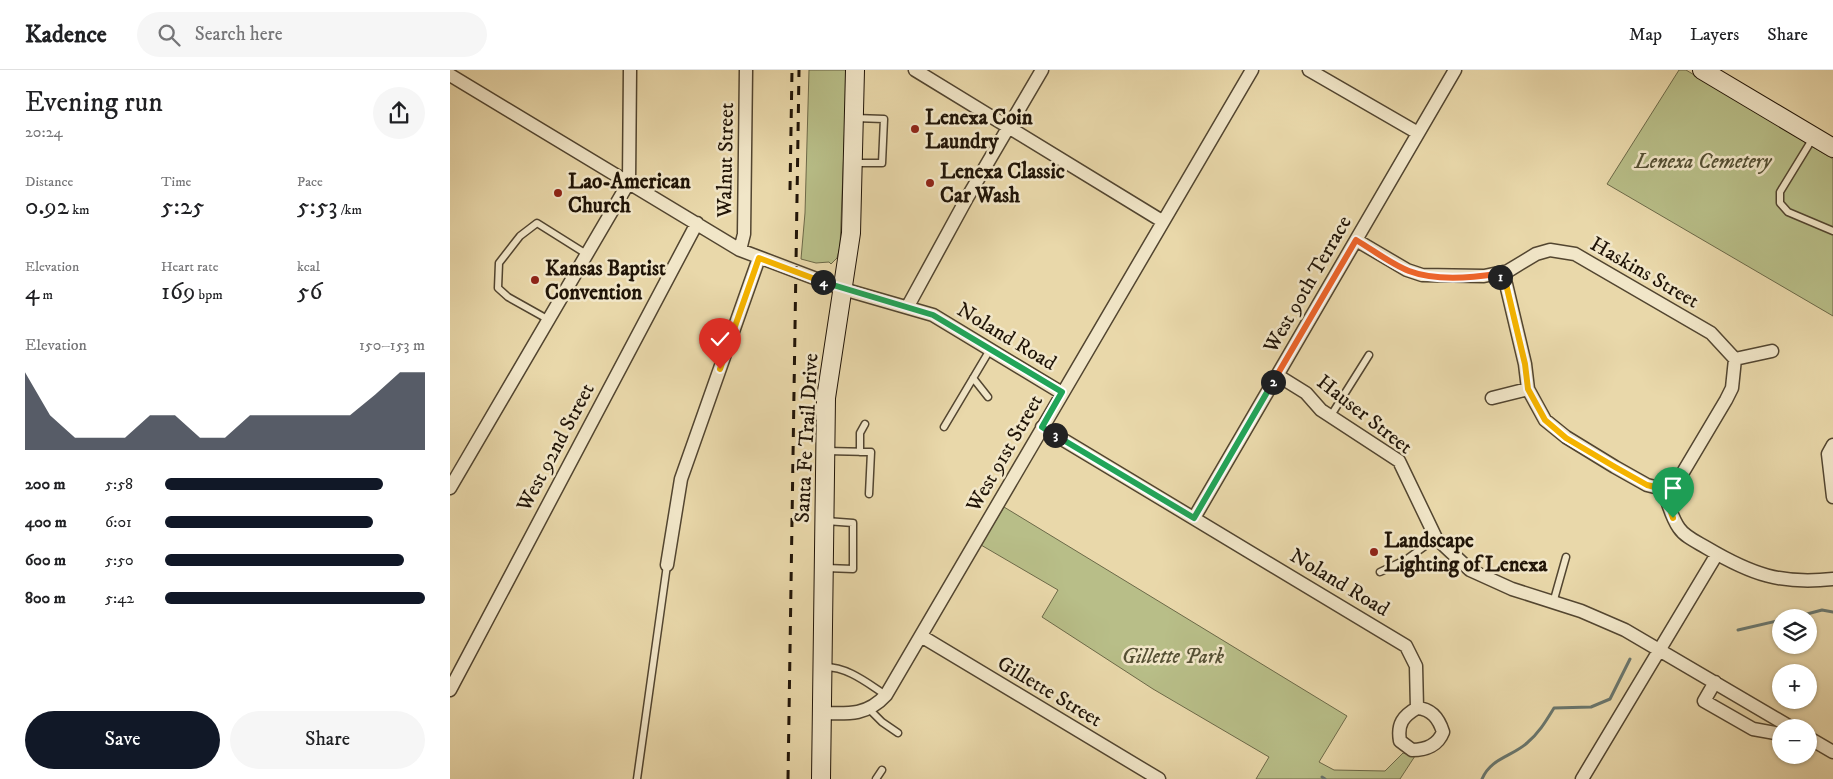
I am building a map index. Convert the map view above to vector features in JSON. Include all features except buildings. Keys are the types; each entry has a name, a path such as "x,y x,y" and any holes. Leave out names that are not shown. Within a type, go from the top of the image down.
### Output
{"main road":[{"name":"Santa Fe Trail Drive","path":"821,779 824,713 822,667 825,451 830,370 851,233 855,70"},
{"path":"1702,70 1723,75 1833,148"}],"street":[{"path":"450,488 629,182 626,70"},
{"name":"Walnut Street","path":"740,250 744,234 746,70"},
{"path":"915,70 1162,221"},
{"path":"908,306 1008,126 1042,70"},
{"name":"West 91st Street","path":"824,713 854,714 869,709 886,695 1252,70"},
{"path":"1310,70 1418,133"},
{"name":"West 90th Terrace","path":"1194,518 1455,70"},
{"name":"Noland Road","path":"450,75 740,250 843,289 908,306 933,315 1062,392"},
{"name":"West 92nd Street","path":"450,690 696,223"},
{"path":"1356,240 1407,270 1422,275 1476,276 1497,274 1506,284 1525,364 1528,389 1545,420 1556,431 1647,485 1663,489 1672,484 1682,474 1732,388 1735,359 1772,352"},
{"name":"Haskins Street","path":"1497,274 1543,252 1563,251 1575,254 1711,333 1735,359"},
{"path":"667,565 681,479 759,258"},
{"name":"Hauser Street","path":"1277,375 1306,393 1330,417 1400,461 1436,538 1478,576 1597,618 1660,649"},
{"path":"1492,398 1528,389"},
{"name":"Noland Road","path":"1042,427 1406,646 1416,666 1417,708"},
{"path":"1833,445 1828,454 1833,497"},
{"path":"1663,489 1673,518 1680,529 1717,554 1752,572 1780,580 1833,579"},
{"path":"1582,779 1717,554"},
{"name":"Gillette Street","path":"921,636 1160,779"},
{"path":"1660,649 1777,719"},
{"path":"1716,682 1704,701 1753,729 1772,732"},
{"path":"1817,743 1833,752"}],"lane":[{"path":"853,163 882,163 884,119 854,118"},
{"path":"1814,137 1780,192 1780,203 1788,212 1833,231"},
{"path":"549,320 498,288 499,263 520,236 537,223 588,255"},
{"path":"944,426 991,348"},
{"path":"1330,417 1369,355"},
{"path":"973,378 988,397"},
{"path":"860,452 860,432 865,424"},
{"path":"825,451 871,452 869,494"},
{"path":"824,568 853,569 853,523 825,521"},
{"path":"1380,572 1407,559 1436,538"},
{"path":"1553,603 1566,557"},
{"path":"637,779 667,565"},
{"path":"822,667 837,667 859,677 886,695"},
{"path":"869,709 882,722 898,733"},
{"path":"876,779 882,770"}],"green space":[{"path":"809,70 847,70 840,247 837,258 831,264 829,262 816,263 801,259 805,213"},
{"name":"Lenexa Cemetery","path":"1679,70 1686,70 1833,159 1833,316 1607,184"},
{"name":"Gillette Park","path":"1004,507 1347,716 1319,762 1334,770 1385,771 1403,753 1415,756 1400,779 1256,779 1269,757 1153,689 1042,617 1058,590 981,545"}],"waterway":[{"path":"1817,611 1822,610 1833,612"},
{"path":"1738,630 1772,622"},
{"path":"1482,779 1491,766 1521,748 1531,739 1542,727 1554,708 1591,707 1610,699 1630,659"}],"railway":[{"path":"790,190 792,70"},
{"path":"788,779 799,70"}],"place":[{"name":"Lenexa Coin Laundry","path":"915,129"},
{"name":"Lenexa Classic Car Wash","path":"930,183"},
{"name":"Lao-American Church","path":"558,193"},
{"name":"Kansas Baptist Convention","path":"535,280"},
{"name":"Landscape Lighting of Lenexa","path":"1374,552"}],"route":[{"path":"720,369 759,258 858,294 908,306 933,315 959,329 1062,392 1042,427 1194,518 1356,240 1407,270 1422,275 1484,276 1497,274 1506,284 1525,364 1528,389 1545,420 1566,438 1615,467 1647,485 1663,489 1673,518"}]}
